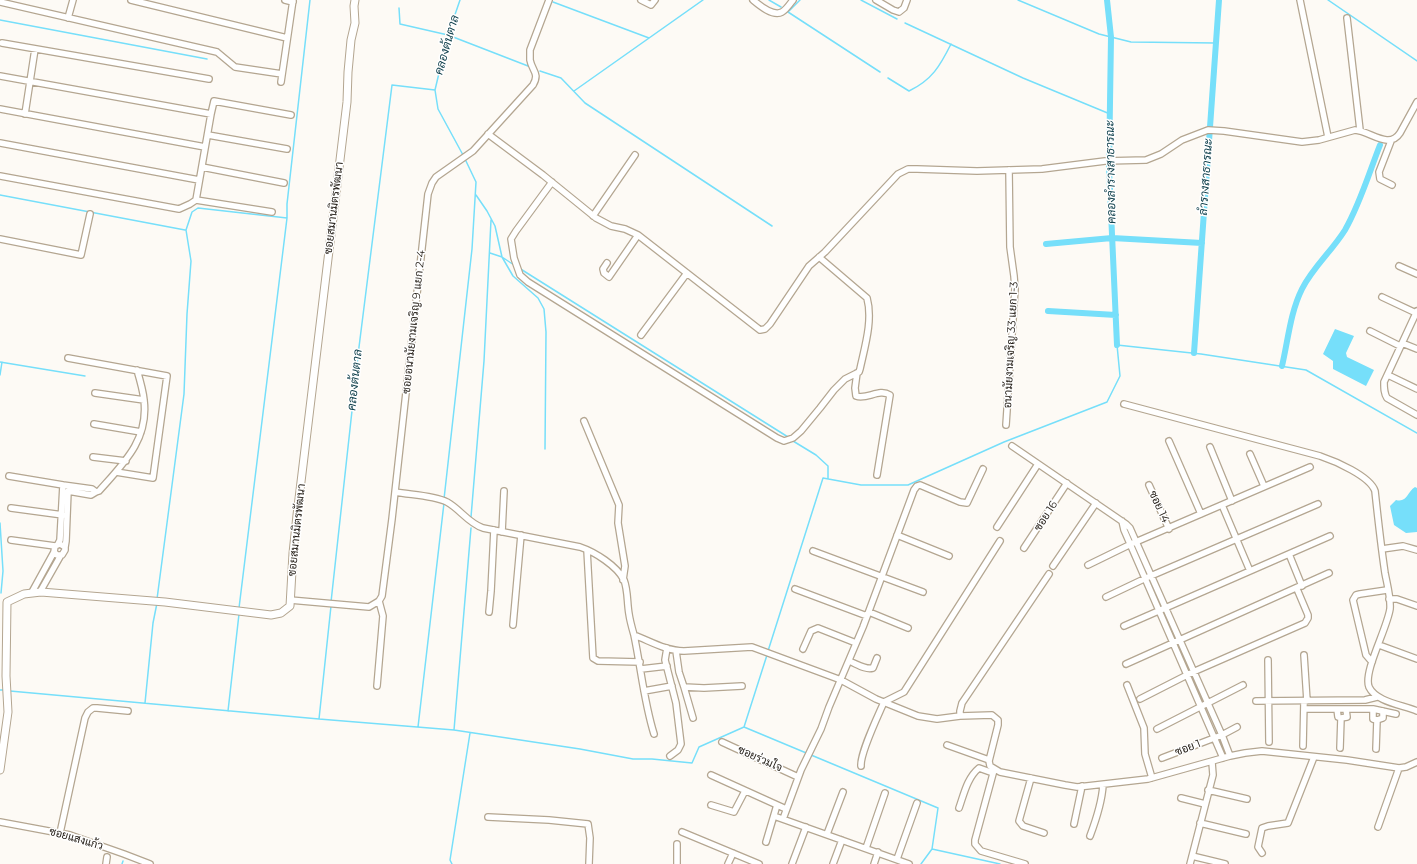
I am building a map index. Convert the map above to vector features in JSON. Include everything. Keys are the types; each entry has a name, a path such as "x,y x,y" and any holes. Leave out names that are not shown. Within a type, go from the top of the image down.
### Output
{"street":[{"path":"68,18 72,0"},
{"path":"130,0 288,38"},
{"path":"281,82 293,1 285,0"},
{"name":"ซอยสมานมิตรพัฒนา","path":"290,600 297,522 346,108 350,51 355,23 355,0"},
{"name":"ซอยอนามัยงามเจริญ 9 แยก 2-4","path":"379,602 382,596 395,492 428,194 432,182 436,177 474,151 535,81 536,71 531,62 530,50 549,0"},
{"path":"641,0 651,5 655,0"},
{"path":"753,0 767,9 777,13 784,11 793,0"},
{"path":"876,0 899,12 904,8 907,0"},
{"path":"1300,0 1328,137"},
{"path":"0,2 217,52 235,67 282,74"},
{"path":"1347,18 1360,130"},
{"path":"2,42 35,49 210,78"},
{"path":"25,114 35,49"},
{"path":"0,76 211,114"},
{"path":"196,200 214,101 291,116"},
{"path":"488,134 552,182 593,216 611,226 625,229 638,235 760,330 765,329 770,324 809,266 820,257 898,174 903,171 918,169 978,171 1042,169 1105,161 1146,160 1161,154 1182,140 1211,130 1302,142 1312,141 1347,131 1360,130 1383,140 1391,141 1398,137 1417,102"},
{"path":"0,109 205,147"},
{"path":"208,135 287,149"},
{"path":"1391,141 1379,172 1379,176 1380,179 1392,185"},
{"path":"0,143 199,180"},
{"path":"593,216 635,155"},
{"path":"202,167 284,182"},
{"name":"อนามัยงามเจริญ 33 แยก 1-3","path":"1006,425 1015,289 1010,247 1009,170"},
{"path":"0,176 179,209 196,200 272,212"},
{"path":"552,182 511,240 514,258 520,275 528,282 689,383 784,441 793,438 801,430 845,379 858,373"},
{"path":"0,239 81,255 90,214"},
{"path":"607,263 603,269 604,273 609,277 638,235"},
{"path":"820,257 867,298 869,306 868,319 862,362 855,388 856,396 860,397 883,392 890,395 877,475"},
{"path":"1399,266 1417,274"},
{"path":"640,336 687,273"},
{"path":"1382,298 1417,312 1384,382 1384,394 1387,398 1417,415"},
{"path":"1370,332 1417,349"},
{"path":"68,358 167,376 154,478 116,472"},
{"path":"8,476 67,488 92,489 96,492 99,490 126,462 134,449 141,432 144,420 144,400 137,370"},
{"path":"1388,375 1417,389"},
{"path":"95,392 144,400"},
{"path":"1124,404 1320,456 1355,473 1369,482 1374,488 1390,604 1389,616 1368,673 1367,680 1370,689 1377,697 1417,711"},
{"path":"584,421 619,505 618,522 625,566 624,580"},
{"path":"94,424 141,432"},
{"path":"1169,441 1200,514"},
{"path":"1012,446 1122,521 1123,527 1134,543 1149,577 1200,707 1215,737 1223,758"},
{"path":"1210,447 1232,501"},
{"path":"1250,454 1264,486"},
{"path":"93,457 126,462"},
{"path":"997,527 1038,464"},
{"path":"1088,565 1134,543 1310,467"},
{"path":"783,819 805,759 821,728 868,614 914,490 920,485 965,504 983,469"},
{"name":"ซอย 16","path":"1024,548 1067,483"},
{"name":"ซอย 14","path":"1148,485 1169,529"},
{"path":"40,592 61,555 65,552 66,541 64,515 67,488"},
{"path":"32,592 60,540 67,488"},
{"path":"502,532 504,491"},
{"path":"395,492 447,502 473,524 482,528 587,550 620,573 626,586 629,617 640,662 644,691 654,734"},
{"path":"1053,566 1096,503"},
{"path":"1106,597 1318,504"},
{"path":"1222,506 1250,571"},
{"path":"11,508 64,515"},
{"path":"489,612 494,530"},
{"path":"513,625 521,535"},
{"path":"897,535 949,556"},
{"path":"1124,626 1330,536"},
{"path":"11,540 56,547 62,544 65,547"},
{"path":"861,766 861,761 870,735 884,702 904,692 1000,541"},
{"path":"1382,549 1403,546 1417,550"},
{"path":"56,547 57,555 61,555"},
{"path":"587,550 593,658 598,661 640,662"},
{"path":"813,551 923,592"},
{"path":"1140,699 1193,672 1305,623 1308,615 1289,554"},
{"path":"1126,664 1329,573"},
{"path":"960,716 962,703 1049,574"},
{"path":"795,590 908,628"},
{"path":"1372,662 1366,655 1353,600 1354,597 1360,594 1387,590"},
{"path":"0,770 7,722 4,601 32,592 165,602 271,615 281,613 290,606 290,600 369,607 379,602 383,616 377,686"},
{"path":"1389,599 1398,599 1417,606"},
{"path":"1162,609 1179,640 1230,756"},
{"path":"803,649 811,631 818,628 856,643"},
{"path":"634,635 676,651 752,647 841,680 884,702 914,715 927,718 937,719 960,716 992,715 998,720 989,760 990,766 994,771"},
{"path":"1379,645 1417,659"},
{"path":"667,648 665,660 672,686 681,744 678,750 670,756"},
{"path":"676,651 679,672 693,718"},
{"path":"1303,746 1305,701 1304,656"},
{"path":"849,661 871,669 873,668 877,658"},
{"path":"1268,660 1269,742"},
{"path":"641,669 667,666"},
{"path":"1127,685 1144,728 1145,754 1152,778"},
{"path":"1156,729 1243,685"},
{"path":"644,691 672,686"},
{"path":"684,687 704,688 742,686"},
{"path":"1256,701 1365,700 1377,697"},
{"path":"60,833 80,737 88,712 92,708 128,711"},
{"path":"1304,709 1373,709 1396,714"},
{"path":"1337,710 1337,717 1341,718 1347,717 1346,709"},
{"path":"1373,709 1373,719 1377,720"},
{"path":"1377,720 1384,718 1383,711"},
{"path":"1340,748 1341,718"},
{"path":"1376,749 1377,720"},
{"name":"ซอย 1","path":"1162,758 1222,735 1237,727"},
{"name":"ซอยร่วมใจ","path":"722,742 798,777"},
{"path":"947,745 989,760"},
{"path":"959,808 969,779 978,768 1082,786 1103,785 1152,778 1245,753 1262,752 1314,756 1400,768 1417,762"},
{"path":"1262,854 1258,847 1261,830 1265,826 1288,823 1314,756"},
{"path":"1190,864 1213,775 1212,762"},
{"path":"1378,827 1400,768"},
{"path":"994,771 975,844 981,851 1025,864"},
{"path":"711,775 786,809"},
{"path":"1031,778 1019,822 1023,826 1044,833"},
{"path":"1090,836 1098,812 1103,792 1103,785"},
{"path":"1074,824 1082,786"},
{"path":"1208,790 1247,799"},
{"path":"711,805 734,812 745,791"},
{"path":"827,834 843,792"},
{"path":"866,848 885,793"},
{"path":"1181,798 1205,804"},
{"path":"897,859 917,803"},
{"path":"766,842 778,805"},
{"path":"774,816 909,864"},
{"path":"488,818 549,820 588,824 590,838 589,864"},
{"name":"ซอยแสงแก้ว","path":"0,822 60,833 150,864"},
{"path":"1200,823 1246,834"},
{"path":"792,864 806,827"},
{"path":"682,832 759,864"},
{"path":"834,864 842,840"},
{"path":"677,844 677,864"},
{"path":"874,864 878,852"},
{"path":"728,864 733,853"},
{"path":"1192,856 1225,864"},
{"path":"106,864 107,857"}],"water":[{"path":"1335,329 1354,336 1346,353 1347,357 1374,370 1366,386 1333,369 1333,361 1323,354"},
{"path":"1415,487 1417,488 1417,532 1406,533 1394,525 1390,506 1396,500 1400,501 1405,499"}],"waterway":[{"path":"239,608 287,218 287,204 310,0"},
{"name":"คลองต้นตาล","path":"331,602 359,347 392,85 435,90 448,35 460,0"},
{"path":"574,91 703,0"},
{"path":"769,0 781,7"},
{"path":"800,0 788,12 880,72"},
{"path":"861,0 897,19"},
{"name":"คลองลำรางสาธารณะ","path":"1018,0 1099,34 1131,42 1216,43"},
{"name":"คลองลำรางสาธารณะ","path":"1107,0 1111,37 1109,168 1117,345"},
{"name":"ลำรางสาธารณะ","path":"1194,353 1219,0"},
{"path":"1328,0 1417,61"},
{"path":"553,2 649,38"},
{"path":"399,8 400,24 448,35 528,66"},
{"path":"0,20 207,59"},
{"path":"905,23 1023,78 1110,114"},
{"path":"888,78 909,91 917,87 924,82 939,66 951,44"},
{"path":"540,71 561,78 585,103 772,226"},
{"name":"คลองต้นตาล","path":"435,90 438,109 463,155"},
{"path":"1282,366 1292,317 1298,298 1306,281 1345,230 1360,199 1380,145"},
{"name":"คลองต้นตาล","path":"444,499 472,249 476,182 465,159"},
{"path":"0,195 185,230"},
{"path":"476,195 495,226 502,257 513,276 538,298 544,309 546,332 545,449"},
{"path":"157,599 184,394 187,314 191,261 186,230 192,212 198,208 287,218"},
{"path":"471,517 484,361 491,220"},
{"path":"1046,244 1112,238 1202,243"},
{"path":"490,253 502,257 514,265"},
{"path":"519,268 788,437"},
{"path":"1048,311 1116,315"},
{"path":"768,651 823,478 861,485 908,485 1004,442 1107,402 1120,376 1117,345 1201,354 1306,370 1417,433"},
{"path":"0,362 85,376"},
{"path":"0,375 2,362"},
{"path":"793,441 816,455 828,466 828,479"},
{"name":"คลองต้นตาล","path":"418,727 444,503"},
{"path":"0,523 3,571 1,593"},
{"path":"454,730 471,528"},
{"path":"145,703 153,623 157,603"},
{"name":"คลองต้นตาล","path":"319,719 331,606"},
{"path":"228,711 239,614"},
{"path":"744,727 767,655"},
{"path":"10,691 454,730 580,749 633,759 652,759 692,763 699,747 744,727 938,808 932,849 921,864"},
{"path":"452,864 450,860 470,733"},
{"path":"932,849 1000,864"}]}
